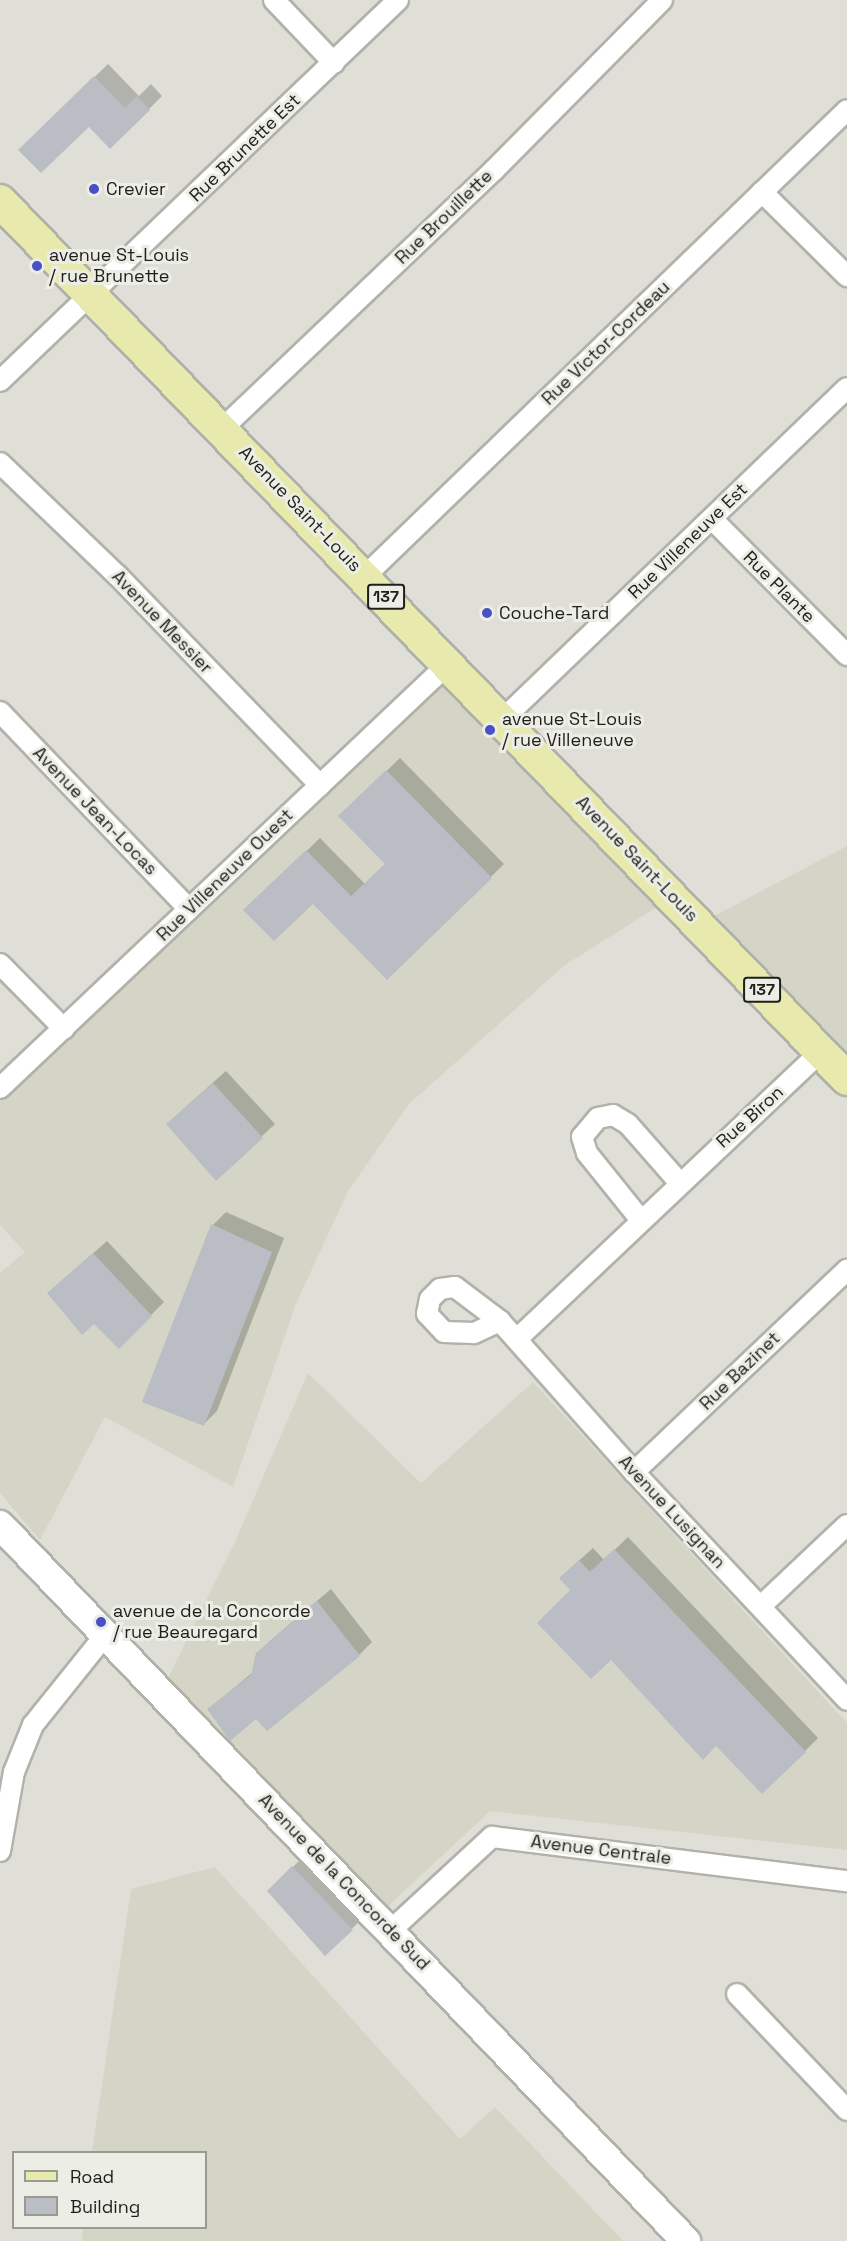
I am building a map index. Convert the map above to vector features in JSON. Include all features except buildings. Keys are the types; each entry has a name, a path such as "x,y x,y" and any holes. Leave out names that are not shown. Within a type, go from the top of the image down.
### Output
{"main road":[{"name":"Avenue Saint-Louis","path":"0,201 449,663 847,1079"}],"street":[{"path":"274,0 334,63"},
{"name":"Rue Brunette Est","path":"0,381 92,296 398,0"},
{"name":"Rue Brouillette","path":"222,429 494,170 662,0"},
{"name":"Rue Victor-Cordeau","path":"365,576 847,110"},
{"path":"762,192 847,276"},
{"name":"Rue Villeneuve Est","path":"503,719 847,388"},
{"name":"Avenue Messier","path":"0,463 118,576 320,784"},
{"name":"Rue Plante","path":"712,519 847,655"},
{"name":"Rue Villeneuve Ouest","path":"0,1088 449,663"},
{"name":"Avenue Jean-Locas","path":"0,712 189,909"},
{"path":"0,964 64,1029"},
{"name":"Rue Biron","path":"517,1339 679,1182 821,1052"},
{"path":"640,1219 587,1152 582,1137 598,1118 613,1115 628,1124 679,1182"},
{"name":"Rue Bazinet","path":"634,1472 847,1270"},
{"name":"Avenue Lusignan","path":"500,1321 634,1472 847,1700"},
{"name":"Avenue de la Concorde Sud","path":"0,1525 686,2241"},
{"path":"761,1606 847,1525"},
{"path":"0,1851 14,1772 33,1725 106,1634"},
{"name":"Avenue Centrale","path":"390,1931 492,1837 847,1881"},
{"path":"737,1994 846,2107"}],"shaded area":[{"path":"449,663 673,897 565,965 409,1104 348,1191 295,1306 233,1487 105,1417 40,1540 0,1493 0,1273 25,1252 0,1225 0,1099"},
{"path":"847,846 847,1071 701,923"},
{"path":"308,1373 421,1483 533,1382 847,1723 847,1850 490,1811 383,1911 166,1682 234,1544"},
{"path":"215,1867 460,2139 495,2107 623,2241 82,2241 83,2229 207,2229 207,2151 92,2151 131,1889"}],"place":[{"name":"Crevier","path":"94,189"},
{"name":"avenue St-Louis / rue Brunette","path":"37,266"},
{"name":"Couche-Tard","path":"487,613"},
{"name":"avenue St-Louis / rue Villeneuve","path":"490,730"},
{"name":"avenue de la Concorde / rue Beauregard","path":"101,1622"}]}
